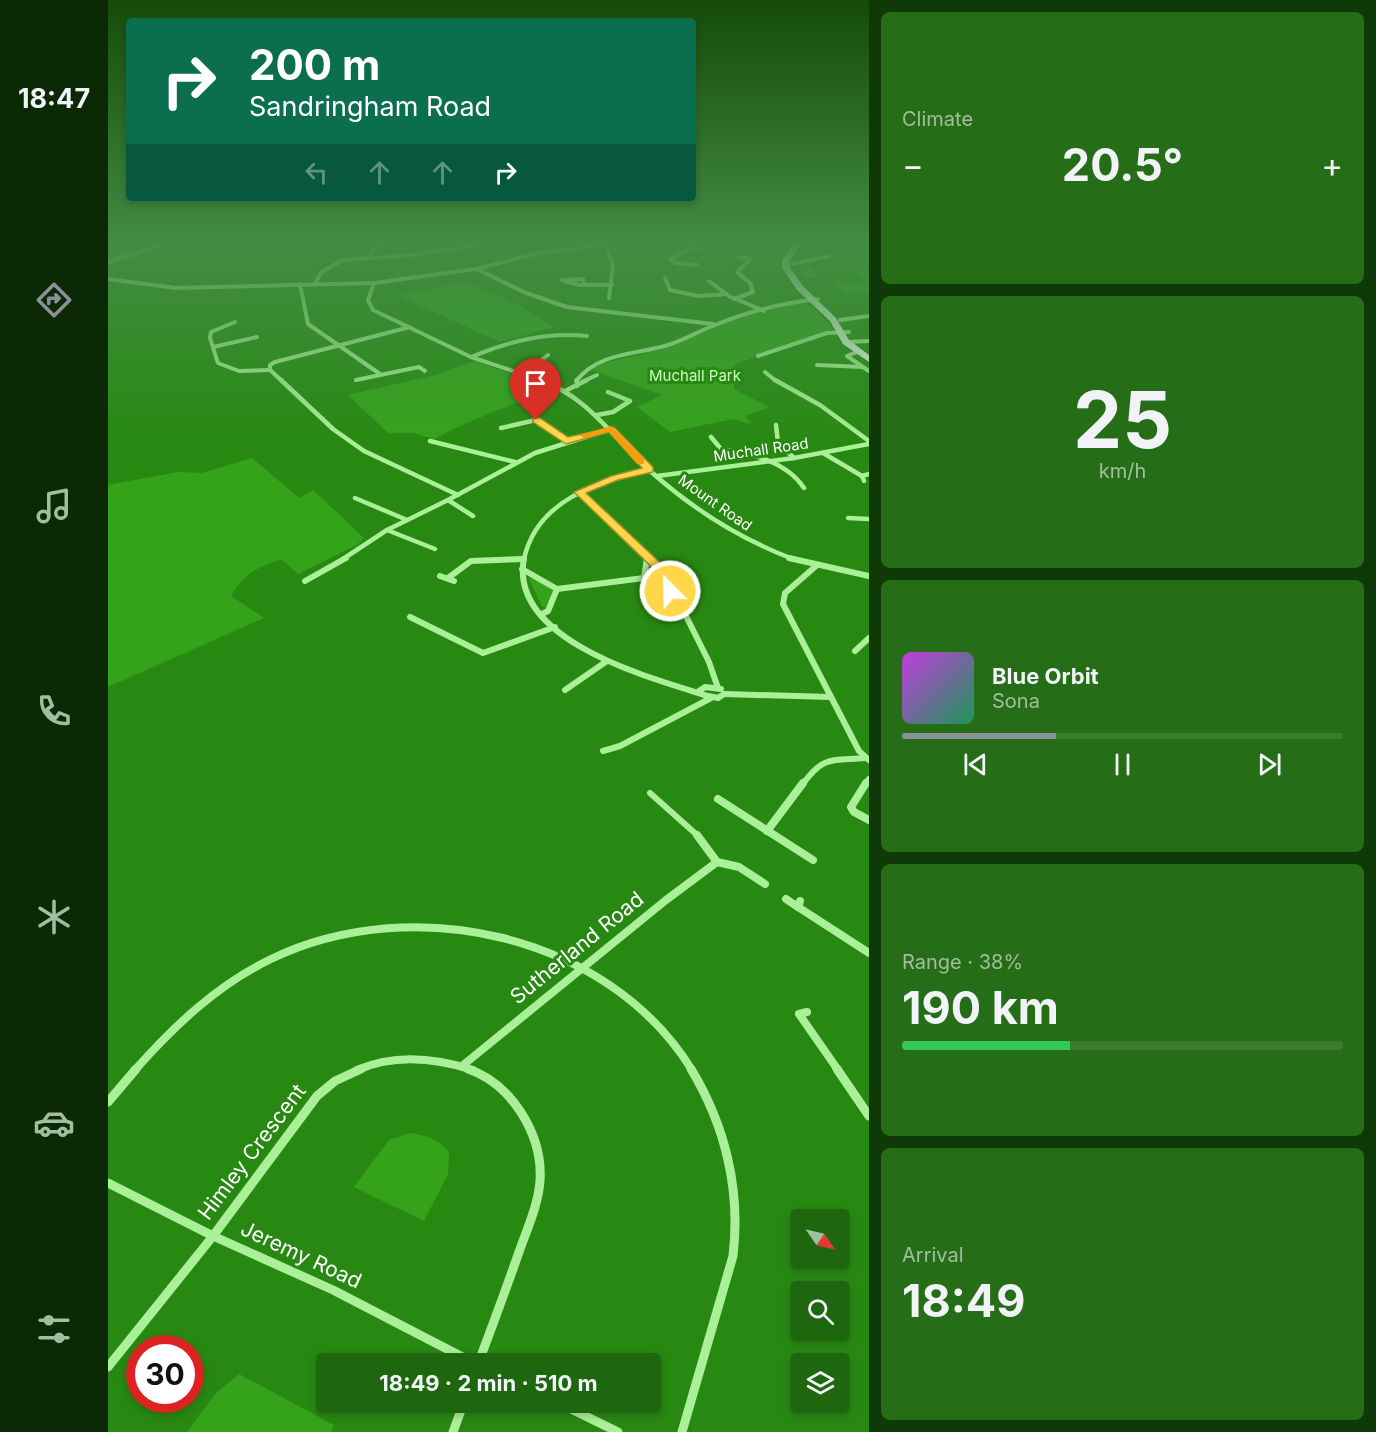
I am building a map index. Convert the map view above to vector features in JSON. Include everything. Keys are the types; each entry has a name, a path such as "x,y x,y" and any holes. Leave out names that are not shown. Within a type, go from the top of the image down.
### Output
{"highway":[{"path":"823,308 859,351 866,363"},
{"path":"826,308 840,320 844,332"}],"street":[{"path":"305,308 308,324 380,374"},
{"name":"Mount Road","path":"371,308 471,357 565,391 597,415 649,470 746,540 781,556 816,566 869,576"},
{"path":"574,308 716,324"},
{"path":"756,308 764,311"},
{"path":"577,386 576,381 589,367 602,360 669,345 716,324 773,308"},
{"path":"840,320 869,316"},
{"path":"235,322 211,332 210,338 218,363 226,368 245,371 270,370 333,429 364,451 385,464 458,495"},
{"path":"270,370 270,365 275,362 410,327"},
{"path":"471,357 501,345 549,332 587,336"},
{"path":"758,356 827,333 844,332"},
{"path":"213,347 257,337"},
{"path":"851,341 869,341"},
{"path":"522,374 548,355"},
{"path":"413,363 425,371"},
{"path":"817,365 866,363 869,371"},
{"path":"356,380 367,380 380,374 419,367"},
{"path":"565,391 597,375"},
{"path":"764,375 820,405 869,443"},
{"path":"580,377 589,380"},
{"path":"597,415 613,411 630,401 608,392"},
{"path":"512,430 503,427 536,420 566,441"},
{"path":"776,425 778,443 794,458"},
{"path":"305,581 361,549 387,530 458,495 515,462 566,441 611,429"},
{"path":"711,437 721,449 746,452 767,461 798,479 804,488"},
{"path":"430,441 515,462"},
{"name":"Muchall Road","path":"657,476 794,458 869,443"},
{"path":"823,453 863,479 869,474"},
{"path":"649,470 615,478 579,492 539,523 530,539 522,569 526,591 542,614 582,647 607,661 662,682 699,691 702,695 711,698 718,698 724,694 830,697"},
{"path":"579,492 665,574 718,688 724,694"},
{"path":"355,498 407,520"},
{"path":"448,500 473,516"},
{"path":"466,512 474,509"},
{"path":"848,518 857,516 869,519"},
{"path":"387,530 435,549"},
{"path":"422,551 429,547"},
{"path":"644,578 647,556"},
{"path":"440,576 451,580 471,561 524,559"},
{"path":"767,831 816,766 825,762 868,759 830,697 783,604 785,593 816,566"},
{"path":"522,569 557,589 644,578 674,591"},
{"path":"542,614 548,611 557,589"},
{"path":"410,617 483,653 555,627"},
{"path":"855,651 869,638"},
{"path":"565,690 607,661"},
{"path":"699,691 705,687 718,688"},
{"path":"603,751 620,746 711,698"},
{"path":"869,779 851,804 854,812 869,820"},
{"path":"650,793 697,835 717,862 739,867 765,884"},
{"path":"718,799 813,860"},
{"name":"Sutherland Road","path":"462,1066 583,966 717,862"},
{"path":"786,899 799,904 869,953"},
{"path":"108,1102 162,1037 208,997 257,966 324,939 385,928 456,929 527,943 583,966 626,995 673,1040 690,1062 717,1114 730,1160 738,1229 734,1256 682,1432"},
{"path":"799,1014 869,1116"},
{"name":"Himley Crescent","path":"108,1367 213,1236 317,1096 336,1080 375,1064 406,1058 434,1060 462,1066 492,1080 516,1102 529,1126 540,1172 535,1206 481,1353"},
{"name":"Jeremy Road","path":"108,1183 213,1236 333,1290 456,1353"},
{"path":"453,1432 460,1413"},
{"path":"579,1413 618,1432"}],"green space":[{"path":"425,308 523,308 554,327 500,342"},
{"name":"Muchall Park","path":"780,308 814,308 833,329 735,364 734,389 769,407 745,416 751,424 733,419 670,432 637,407 662,395 591,370 604,363 664,349 710,327"},
{"path":"474,361 552,388 434,439 412,433 388,433 348,395 439,374"},
{"path":"252,458 299,498 313,490 364,538 357,545 298,574 281,559 258,568 241,582 231,596 264,618 108,687 108,485 178,472 202,473"},
{"path":"532,577 550,587 553,592 546,607 542,607 529,579"},
{"path":"410,1133 432,1138 449,1152 448,1174 424,1221 354,1187 389,1140"},
{"path":"239,1374 334,1425 331,1432 187,1432 201,1413 204,1413 204,1409 216,1393"}],"slow traffic":[{"path":"584,435 611,429 641,462"}],"route":[{"path":"536,420 542,422 566,441 611,429 649,470 615,478 579,492 595,504 665,574 674,591 670,591"}]}
